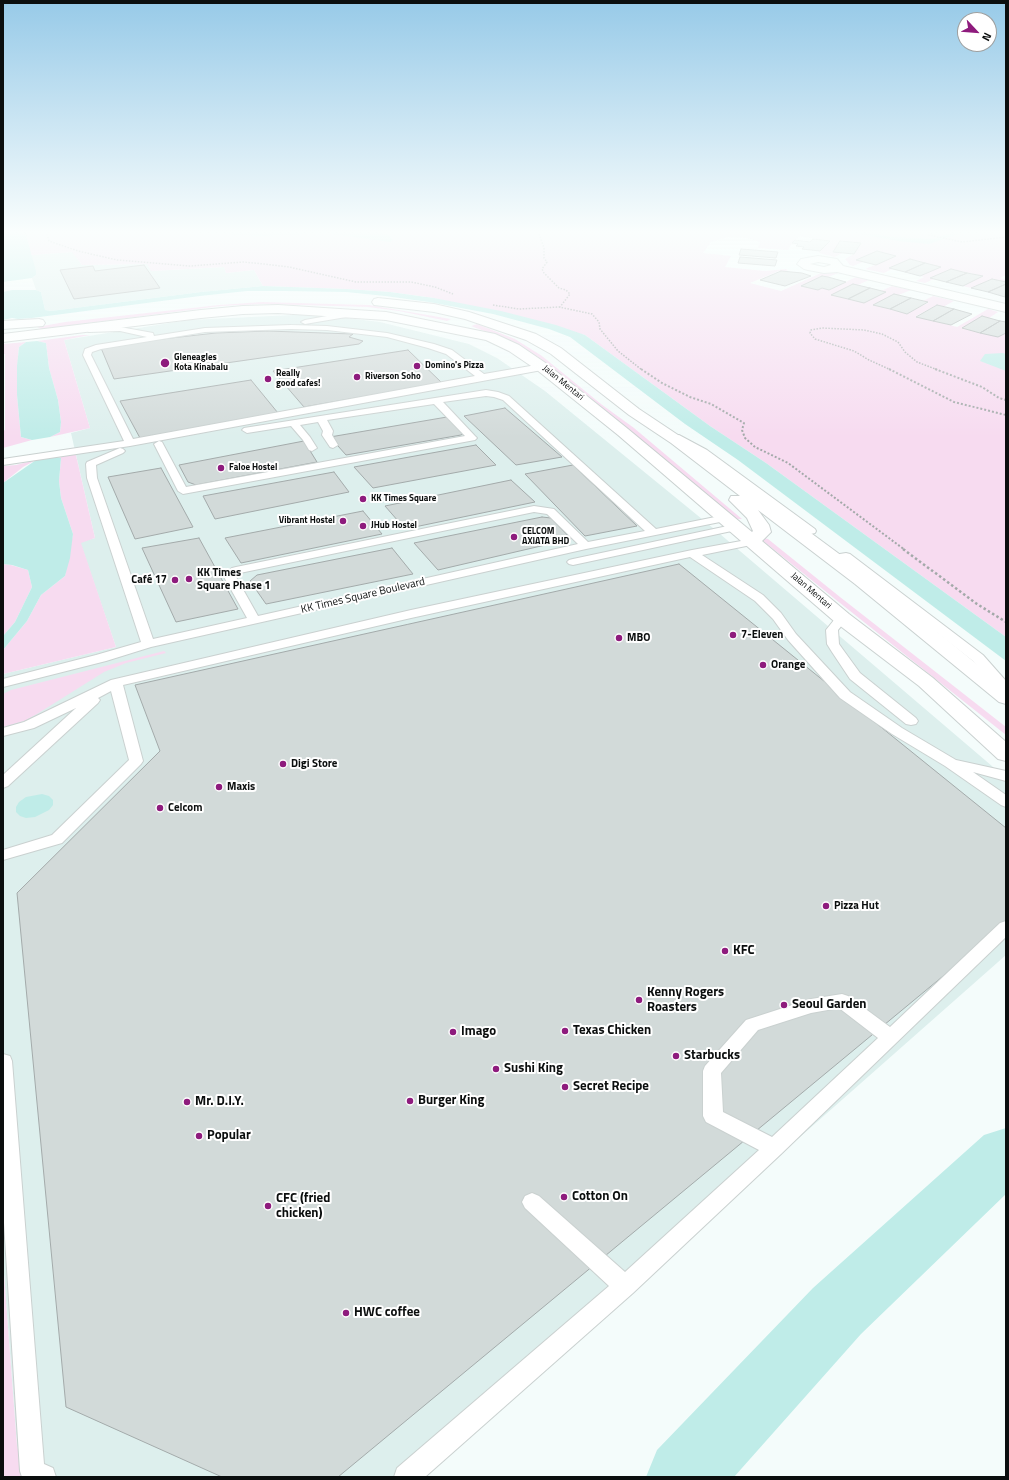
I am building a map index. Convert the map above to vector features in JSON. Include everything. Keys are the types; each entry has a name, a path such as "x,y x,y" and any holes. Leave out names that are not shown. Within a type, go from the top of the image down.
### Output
{"main road":[{"path":"3,326 226,300"},
{"path":"972,300 1006,308"},
{"name":"Jalan Mentari","path":"365,301 434,308 469,316 531,337 556,351 634,412 676,440 862,580 1006,698"},
{"name":"Jalan Mentari","path":"3,338 254,309 327,310 386,316 490,337 514,348 542,367 623,432 842,618 926,682 1006,754"},
{"path":"438,326 462,326 468,323 469,316"},
{"path":"39,323 31,326 32,328 41,330 96,323 159,319"},
{"path":"676,440 678,450 714,479 754,515 762,532 752,542"}],"lane":[{"path":"291,327 333,316 360,313"},
{"path":"130,443 87,355 88,351 99,347 158,336 205,330 291,327 327,328 387,335 449,352 482,377"},
{"path":"55,331 120,330 158,336"},
{"path":"3,462 130,443 542,367"},
{"path":"148,644 92,478 91,464 117,452 158,444 486,393 495,394 506,398 653,532"},
{"path":"158,444 183,491 472,438 437,401"},
{"path":"634,412 704,452 811,531 802,533"},
{"path":"322,419 328,431 326,435 333,445"},
{"path":"293,423 307,439 312,448"},
{"path":"254,620 230,577 236,570 534,509 550,512 586,546"},
{"path":"573,562 731,523"},
{"name":"KK Times Square Boulevard","path":"3,683 102,658 148,644 586,546 653,532 731,523"},
{"path":"3,732 29,725 116,683 411,614 692,553 752,542"},
{"path":"692,553 759,598 777,616 792,637 845,695 897,731 950,763 1006,802"},
{"path":"831,558 846,556 978,658 1006,689"},
{"path":"842,618 832,630 833,644 838,652 855,676 910,721"},
{"path":"3,855 57,839 136,761 116,683"},
{"path":"3,783 100,692"},
{"path":"950,763 1006,776"},
{"path":"406,1477 625,1286 774,1148 1006,927"},
{"path":"774,1148 713,1116 712,1071 752,1025 811,1006 842,1001 890,1037"},
{"path":"3,1061 32,1471 44,1477"},
{"path":"532,1202 625,1286"}],"path":[{"path":"559,307 566,300"},
{"path":"493,305 519,309 559,307 592,314 599,322 600,329 618,351 635,365 662,383 690,397 712,404 744,423 742,430 745,438 755,447 788,463 977,604 1006,622"},
{"path":"1006,400 999,398 982,387 917,362 905,352 898,342 882,334 864,330 822,328 812,330 810,333 815,339 854,351 954,402 1006,415"}],"shaded area":[{"path":"43,300 137,300 51,311 45,310"},
{"path":"442,300 886,300 874,305 907,313 928,303 923,301 925,300 950,300 954,301 943,307 937,305 916,316 957,327 988,309 998,312 989,318 982,316 962,328 998,337 1006,333 1006,637 766,463 710,426 585,335"},
{"path":"262,302 369,305 451,319 447,321 399,311 368,307 263,304 221,306 42,329 37,327 65,322 219,305"},
{"name":"Imago","path":"314,314 380,322 469,344 497,358 545,391 713,528 1006,778 1006,955 415,1477 27,1477 17,1446 3,1261 3,674 116,647 80,542 95,538 71,433 90,428 64,340 188,320"},
{"path":"477,324 515,339 542,356 601,404 634,428 742,519 736,519 538,357 510,341 471,326"},
{"path":"90,335 64,340 90,428 50,437 60,432 61,422 58,400 49,368 46,343 37,341"},
{"path":"26,342 19,347 17,395 21,437 32,440 3,448 3,431 5,430 5,354 3,354 3,344"},
{"path":"75,451 95,538 81,543 116,647 3,674 3,650 27,621 41,595 65,576 73,534 61,498 59,481 61,458 54,456"},
{"path":"36,460 23,467 3,483 3,466 16,465"},
{"path":"764,538 768,539 1006,727 1006,735 762,540"},
{"path":"3,564 28,570 32,587 15,622 3,636"},
{"path":"164,651 166,653 126,663 104,672 37,714 24,721 3,727 3,694 11,690"},
{"path":"3,1261 17,1446 27,1477 3,1477"}],"water":[{"path":"3,300 43,300 45,310 51,311 137,300 169,300 32,318 12,318 3,320"},
{"path":"415,300 445,300 501,311 556,325 585,335 710,426 766,463 1006,637 1006,661 738,460 685,424 570,337 549,329 493,314"},
{"path":"37,341 46,343 49,368 58,400 61,422 60,432 50,437 32,440 21,437 17,395 17,366 19,347 26,342"},
{"path":"985,354 1006,354 1006,371 980,361"},
{"path":"54,456 61,458 59,481 61,498 73,534 70,558 65,576 41,595 27,621 3,650 3,636 15,622 32,587 28,570 3,564 3,483 36,460"},
{"path":"42,794 49,796 53,800 53,805 49,810 35,817 26,818 20,816 16,812 16,807 19,802 26,797"}],"building":[{"path":"852,300 870,300 864,303"},
{"path":"882,300 907,300 890,309 873,305"},
{"path":"907,300 928,302 907,314 890,309"},
{"path":"937,305 954,309 933,321 916,317"},
{"path":"954,309 972,314 951,325 933,321"},
{"path":"982,316 1000,321 980,333 962,328"},
{"path":"1000,321 1006,322 1006,333 998,337 980,333"},
{"name":"Gleneagles Kota Kinabalu","path":"267,331 353,334 349,337 363,341 359,344 114,379 101,348 160,337 162,339 216,333"},
{"name":"Riverson Soho","path":"408,350 442,383 304,407 273,371"},
{"path":"251,380 278,413 140,438 120,401"},
{"path":"505,408 562,457 516,465 464,416"},
{"path":"447,417 464,433 461,435 346,455 330,437"},
{"path":"304,441 317,462 196,485 188,482 179,465"},
{"path":"476,445 496,465 373,488 354,467"},
{"path":"573,465 637,526 585,536 525,474"},
{"path":"161,468 193,527 135,539 108,477"},
{"path":"334,472 349,492 215,519 203,496"},
{"path":"511,480 535,502 405,529 385,506"},
{"name":"KK Times Square Phase 1","path":"363,511 382,534 241,563 225,538"},
{"path":"542,517 551,518 571,539 438,570 414,543"},
{"name":"KK Times Square Phase 1","path":"199,538 238,609 176,622 142,548"},
{"name":"KK Times Square Phase 1","path":"392,548 413,574 266,604 250,581 257,575"},
{"name":"Imago","path":"679,564 1006,828 1006,924 338,1477 222,1477 66,1407 17,893 160,751 135,685"}],"waterway":[{"path":"684,1477 837,1311 1006,1154"}],"place":[{"name":"Gleneagles Kota Kinabalu","path":"165,363"},
{"name":"Domino's Pizza","path":"417,366"},
{"name":"Riverson Soho","path":"357,377"},
{"name":"Really good cafes!","path":"268,379"},
{"name":"Faloe Hostel","path":"221,468"},
{"name":"KK Times Square","path":"363,499"},
{"name":"Vibrant Hostel","path":"343,521"},
{"name":"JHub Hostel","path":"363,526"},
{"name":"CELCOM AXIATA BHD","path":"514,537"},
{"name":"KK Times Square Phase 1","path":"189,579"},
{"name":"Café 17","path":"175,580"},
{"name":"7-Eleven","path":"733,635"},
{"name":"MBO","path":"619,638"},
{"name":"Orange","path":"763,665"},
{"name":"Digi Store","path":"283,764"},
{"name":"Maxis","path":"219,787"},
{"name":"Celcom","path":"160,808"},
{"name":"Pizza Hut","path":"826,906"},
{"name":"KFC","path":"725,951"},
{"name":"Kenny Rogers Roasters","path":"639,1000"},
{"name":"Seoul Garden","path":"784,1005"},
{"name":"Texas Chicken","path":"565,1031"},
{"name":"Imago","path":"453,1032"},
{"name":"Starbucks","path":"676,1056"},
{"name":"Sushi King","path":"496,1069"},
{"name":"Secret Recipe","path":"565,1087"},
{"name":"Burger King","path":"410,1101"},
{"name":"Mr. D.I.Y.","path":"187,1102"},
{"name":"Popular","path":"199,1136"},
{"name":"Cotton On","path":"564,1197"},
{"name":"CFC (fried chicken)","path":"268,1206"},
{"name":"HWC coffee","path":"346,1313"}]}
